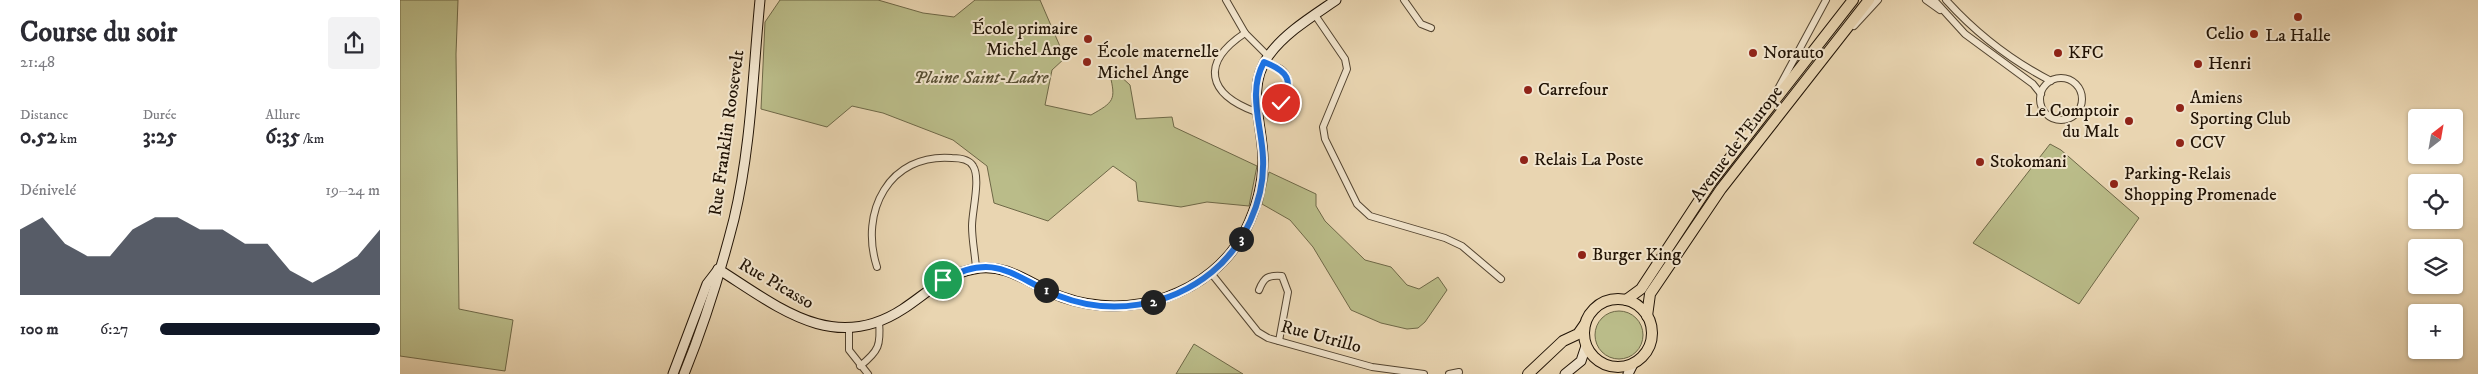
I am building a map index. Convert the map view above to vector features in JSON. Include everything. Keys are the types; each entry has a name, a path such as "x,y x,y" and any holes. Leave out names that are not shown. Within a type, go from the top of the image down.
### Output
{"main road":[{"name":"Avenue de l'Europe","path":"1626,300 1641,289 1712,181 1853,0"},
{"name":"Avenue de l'Europe","path":"1647,316 1650,294 1720,189 1869,0"},
{"path":"1528,374 1563,341 1578,334 1586,324 1592,311 1598,306 1612,300 1626,300 1638,306 1647,316 1651,328 1651,340 1643,357 1633,364 1612,367 1603,374"},
{"path":"1586,324 1586,346 1594,357 1612,367"}],"street":[{"name":"Rue Franklin Roosevelt","path":"684,374 716,288 718,269 734,218 742,172 760,0"},
{"path":"1226,0 1245,33 1266,59 1283,71 1288,82 1285,96 1276,106"},
{"path":"1266,59 1283,39 1336,0"},
{"path":"1404,0 1422,24 1431,28"},
{"name":"Avenue de l'Europe","path":"1764,115 1826,0"},
{"path":"1828,32 1846,0"},
{"path":"1820,61 1878,0"},
{"path":"1926,0 1943,12"},
{"path":"1934,0 1965,34 2033,84 2041,94"},
{"path":"1946,0 1972,26 1993,43 2051,81 2067,79 2077,85 2082,102 2076,114 2061,120 2050,117 2041,105 2041,94 2051,81"},
{"path":"1315,15 1345,59 1347,69 1323,127 1325,139 1357,204 1370,216 1445,238 1462,246 1502,279"},
{"path":"1245,33 1228,44 1221,53 1215,72 1217,85 1226,96 1239,106 1256,112"},
{"name":"Rue Picasso","path":"718,269 802,320 820,325 849,328 879,321 903,310 943,280 958,272 976,268 995,268 1012,272 1050,292 1082,303 1119,307 1135,306 1163,299 1188,288 1211,273 1240,240 1252,216 1259,194 1263,159 1256,112 1256,88 1266,59"},
{"path":"877,267 870,234 874,210 885,189 901,171 926,159 943,157 962,158 973,165 976,187 972,226 976,268"},
{"name":"Rue Franklin Roosevelt","path":"673,374 707,284 718,269"},
{"name":"Rue Utrillo","path":"1211,273 1258,332 1268,338 1372,367 1424,374"},
{"path":"1259,290 1263,278 1270,275 1282,276 1288,292 1279,341"},
{"path":"860,366 872,357 878,349 880,337 879,321"},
{"path":"849,328 849,350 868,374"},
{"path":"1565,374 1581,360 1586,346"},
{"path":"1628,374 1633,364"},
{"path":"1449,374 1459,372"}],"green space":[{"path":"400,0 458,0 456,54 459,309 513,320 505,371 400,356"},
{"name":"Plaine Saint-Ladre","path":"780,0 878,0 923,13 954,17 975,0 1040,0 1065,58 1052,70 1045,105 1091,115 1105,107 1111,100 1113,90 1110,75 1118,74 1130,85 1136,119 1172,117 1174,127 1257,166 1249,206 1207,202 1181,207 1138,201 1136,182 1113,166 1048,221 994,203 987,166 953,140 883,113 852,106 827,127 761,109 765,22"},
{"path":"2050,144 2061,150 2139,218 2079,304 1973,243"},
{"path":"1269,172 1316,194 1316,206 1325,221 1365,260 1391,267 1407,285 1419,289 1438,277 1447,290 1425,322 1418,328 1407,329 1381,323 1351,310 1313,247 1290,220 1262,204"},
{"path":"1614,311 1624,311 1636,318 1643,330 1643,340 1636,352 1624,359 1614,359 1606,355 1599,348 1595,340 1595,330 1599,322 1606,315"},
{"path":"1194,344 1243,374 1176,374"}],"place":[{"name":"La Halle","path":"2298,17"},
{"name":"Celio","path":"2254,34"},
{"name":"École primaire Michel Ange","path":"1088,39"},
{"name":"Norauto","path":"1753,53"},
{"name":"KFC","path":"2058,53"},
{"name":"École maternelle Michel Ange","path":"1087,62"},
{"name":"Henri","path":"2198,64"},
{"name":"Carrefour","path":"1528,90"},
{"name":"Amiens Sporting Club","path":"2180,108"},
{"name":"Le Comptoir du Malt","path":"2129,121"},
{"name":"CCV","path":"2180,143"},
{"name":"Relais La Poste","path":"1524,160"},
{"name":"Stokomani","path":"1980,162"},
{"name":"Parking-Relais Shopping Promenade","path":"2114,184"},
{"name":"Burger King","path":"1582,255"}],"route":[{"path":"943,280 958,272 976,268 995,268 1012,272 1061,297 1096,306 1119,307 1135,306 1163,299 1188,288 1211,273 1223,262 1240,240 1252,216 1261,186 1263,159 1256,112 1256,88 1264,62 1276,66 1286,76 1288,82 1287,89 1281,103"}]}
